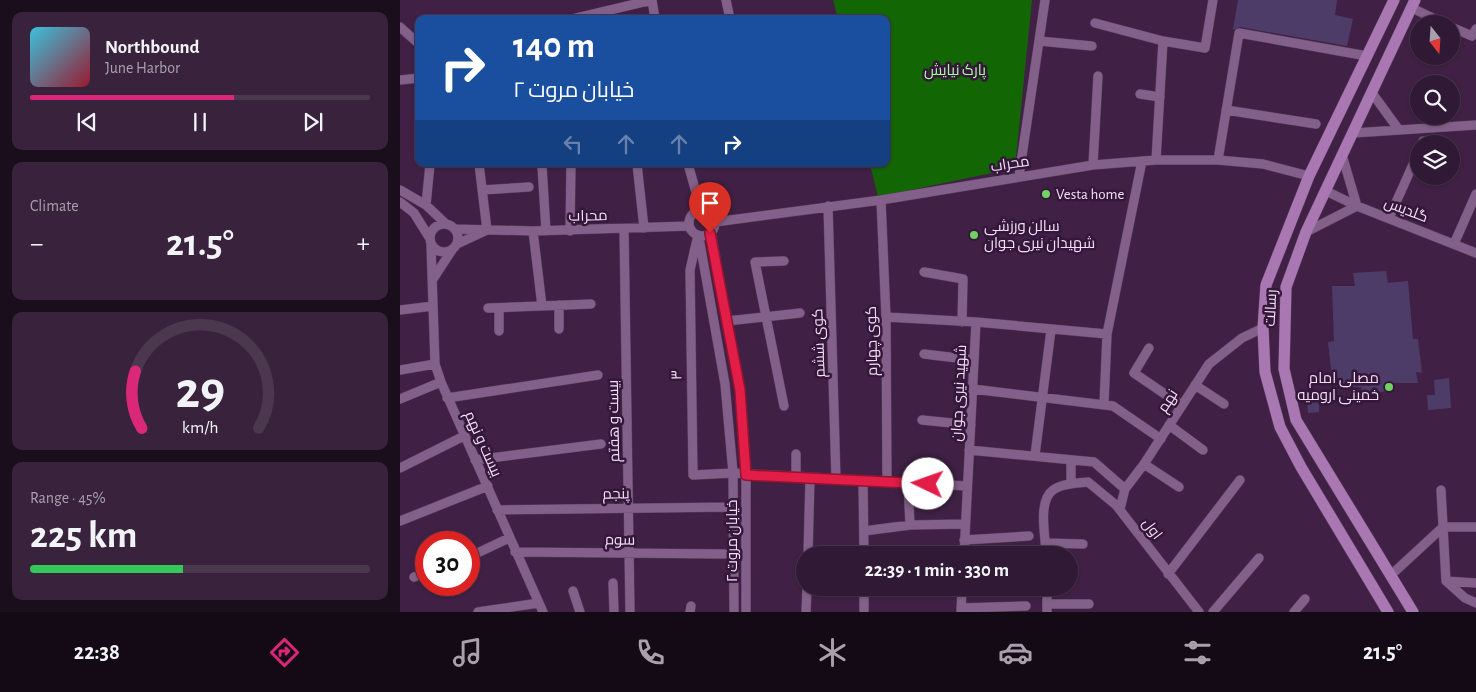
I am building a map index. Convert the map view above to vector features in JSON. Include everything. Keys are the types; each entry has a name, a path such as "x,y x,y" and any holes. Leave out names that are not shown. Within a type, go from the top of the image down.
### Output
{"main road":[{"name":"رسالت","path":"1388,612 1300,467 1280,427 1265,372 1263,328 1266,285 1309,176 1394,0"},
{"name":"رسالت","path":"1413,612 1296,420 1284,369 1286,287 1306,232 1414,4"},
{"path":"1266,285 1286,287"}],"street":[{"path":"589,15 652,0 654,15"},
{"path":"726,0 729,15"},
{"path":"1019,176 1044,0"},
{"path":"1095,23 1163,42 1205,48 1213,0"},
{"path":"1414,4 1431,15"},
{"path":"400,27 415,40"},
{"path":"1460,30 1472,36 1476,29"},
{"path":"1218,160 1239,33 1367,56"},
{"path":"1039,41 1092,46"},
{"path":"1156,160 1163,42"},
{"path":"1093,164 1098,76"},
{"path":"400,80 415,78"},
{"path":"1372,93 1399,130"},
{"path":"1140,94 1160,97"},
{"path":"1226,110 1316,124"},
{"path":"1353,133 1476,125"},
{"path":"1306,232 1357,206 1342,155"},
{"name":"محراب","path":"715,222 881,200 1093,164 1156,160 1218,160 1263,164 1309,176"},
{"path":"1104,404 1107,334 1142,161"},
{"path":"426,205 430,167"},
{"path":"400,202 414,214 438,252 455,247 487,230 479,167"},
{"path":"542,167 546,231"},
{"path":"570,231 571,167"},
{"path":"637,167 644,228"},
{"path":"689,167 701,210"},
{"path":"1389,218 1410,171"},
{"path":"482,190 529,187"},
{"path":"400,190 426,205 446,224 455,229 458,236 455,247 433,280"},
{"name":"گلدیس","path":"1326,191 1357,206 1476,253"},
{"path":"1454,244 1476,194"},
{"name":"کوی چهارم","path":"881,200 886,317 887,482"},
{"name":"کوی ششم","path":"828,206 836,479"},
{"path":"701,210 709,212 715,222 710,233 698,236 689,226 690,217 701,210"},
{"path":"430,241 436,226 446,224"},
{"name":"محراب","path":"455,229 570,231 689,226"},
{"name":"بیست و هفتم","path":"624,229 630,612"},
{"path":"533,231 542,306"},
{"name":"خیابان مروت ۲","path":"710,233 740,390 746,475 746,612"},
{"name":"خیابان مروت ۲","path":"698,236 724,384 733,473 734,612"},
{"name":"۳","path":"698,236 690,270 693,475 733,473"},
{"name":"بیست و نهم","path":"430,241 436,364 440,382 541,608"},
{"path":"784,261 755,262 784,406"},
{"path":"924,272 963,279 962,322"},
{"path":"488,308 591,304"},
{"path":"400,310 433,306"},
{"path":"559,306 559,329"},
{"path":"499,308 499,331"},
{"path":"727,321 800,313"},
{"path":"886,317 976,322 1107,334"},
{"name":"شهید نیری جوان","path":"964,546 976,322"},
{"name":"نهم","path":"1120,509 1124,489 1144,464 1181,404 1209,364 1242,338 1263,328"},
{"path":"1035,455 1051,330"},
{"path":"1149,348 1134,373 1181,404"},
{"path":"924,354 974,360"},
{"path":"400,370 436,364"},
{"path":"447,398 598,375"},
{"path":"400,399 440,382"},
{"path":"1195,385 1224,404"},
{"path":"973,389 1113,406 1160,439"},
{"path":"922,420 971,425"},
{"path":"1169,425 1203,450"},
{"path":"400,468 464,436"},
{"path":"475,460 602,444"},
{"path":"969,450 1094,462 1124,489"},
{"path":"796,454 796,477"},
{"path":"1071,460 1070,484 1053,490 1044,504 1046,544 1083,544"},
{"path":"1144,464 1179,487"},
{"path":"733,473 967,486"},
{"path":"808,546 810,478"},
{"path":"1168,574 1240,480"},
{"path":"863,481 864,546"},
{"name":"اول","path":"1070,484 1088,482 1120,509 1199,612"},
{"path":"908,483 910,525"},
{"path":"400,521 488,486"},
{"path":"1441,490 1446,581 1465,598 1476,603"},
{"name":"پنجم","path":"497,510 734,507"},
{"path":"864,531 910,525 965,524"},
{"path":"1390,576 1443,528 1476,527"},
{"path":"964,540 1029,536"},
{"path":"480,552 509,538"},
{"name":"سوم","path":"515,552 724,554"},
{"path":"1213,612 1259,558"},
{"path":"1446,581 1476,583"},
{"path":"613,583 614,612"},
{"path":"573,591 580,612"},
{"path":"806,596 806,612"},
{"path":"864,596 864,612"},
{"path":"962,596 961,610 1026,606"},
{"path":"1294,612 1305,599"},
{"path":"1047,608 1089,604"},
{"path":"478,612 541,608"}],"green space":[{"name":"پارک نیایش","path":"833,0 1032,0 1015,168 878,197 871,167 890,167 890,15 837,15"}],"building":[{"path":"1238,0 1337,0 1335,15 1353,19 1347,46 1240,27 1233,30"},
{"path":"1386,271 1388,283 1408,281 1413,339 1418,339 1422,373 1416,372 1418,383 1393,383 1393,391 1362,393 1361,387 1339,386 1338,378 1332,378 1328,342 1334,341 1332,286 1355,286 1353,273"},
{"path":"1449,378 1451,408 1428,410 1427,395 1435,395 1434,380"},
{"path":"1307,396 1319,396 1319,412 1308,413"}],"place":[{"name":"Vesta home","path":"1046,194"},
{"name":"سالن ورزشی شهیدان نیری جوان","path":"974,235"},
{"name":"مصلی امام خمینی ارومیه","path":"1389,387"}],"route":[{"path":"710,233 740,390 746,475 928,484"}]}
